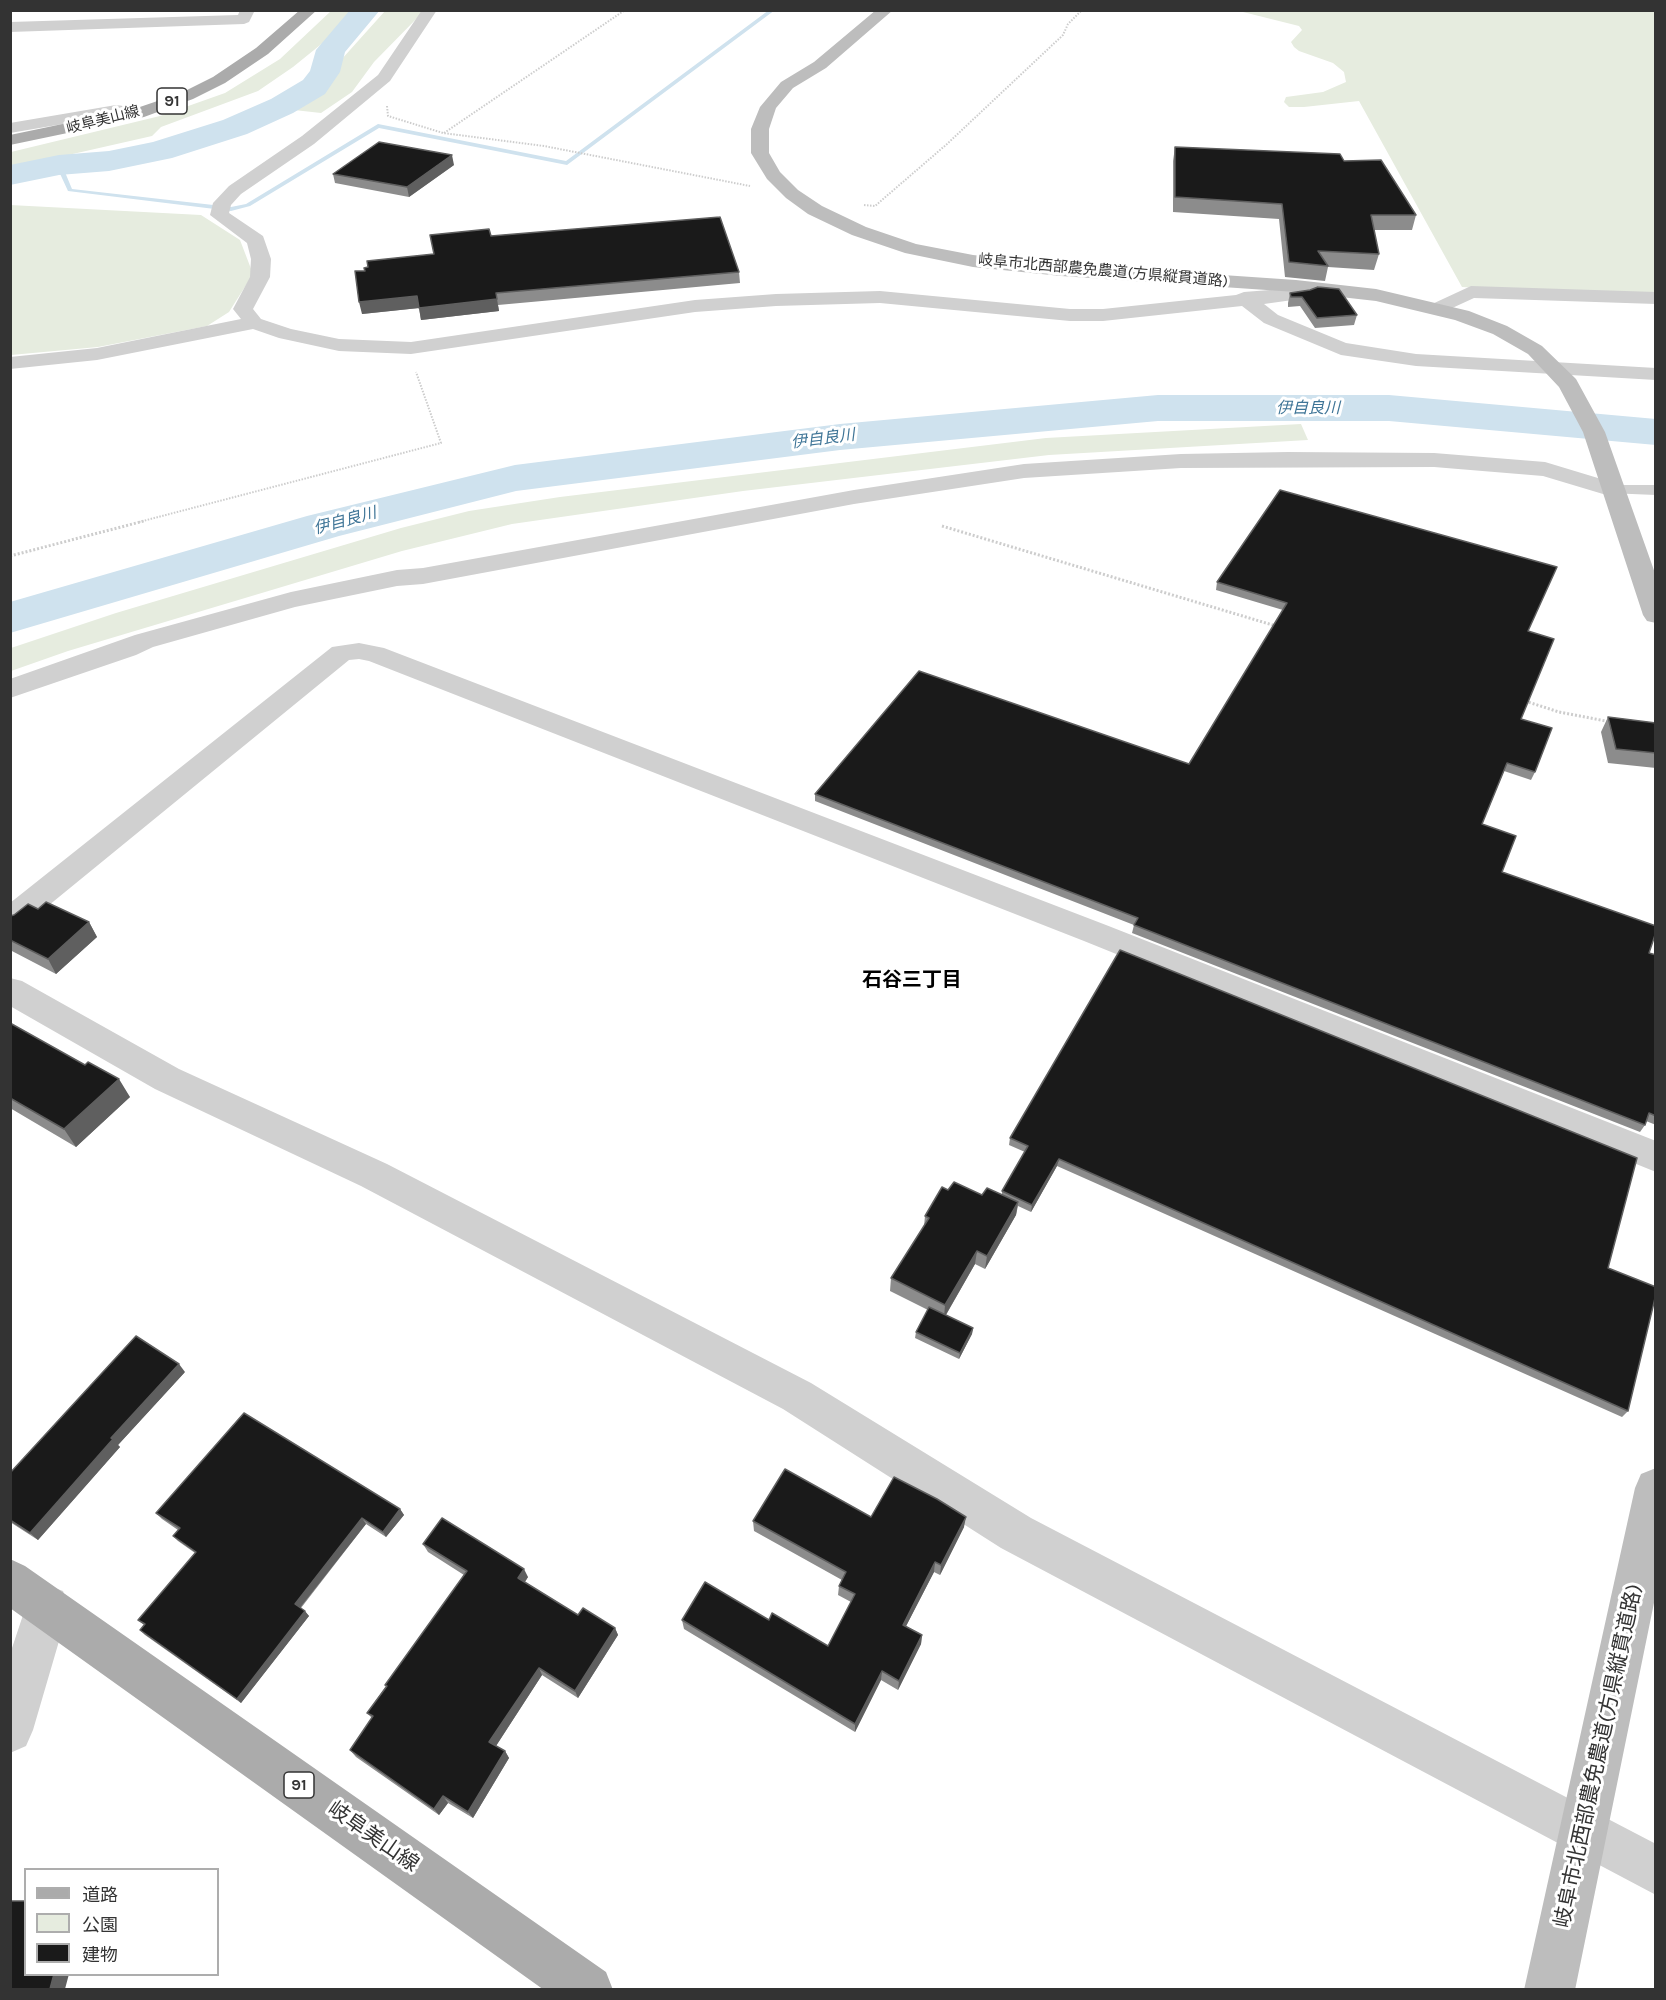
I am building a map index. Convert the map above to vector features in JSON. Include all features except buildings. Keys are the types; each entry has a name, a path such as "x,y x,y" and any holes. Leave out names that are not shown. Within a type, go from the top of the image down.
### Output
{"main road":[{"name":"岐阜美山線","path":"10,140 138,112 187,96 219,80 262,51 310,10"},
{"name":"岐阜美山線","path":"10,1581 588,1989"}],"street":[{"path":"10,27 244,19 248,10"},
{"path":"254,323 243,309 260,277 261,259 256,240 219,215 222,203 235,190 308,140 384,78 430,10"},
{"name":"岐阜市北西部農免農道(方県縦貫道路)","path":"886,10 820,65 787,85 768,107 760,129 760,153 773,175 792,194 815,210 859,231 912,249 973,261 1376,295 1462,315 1500,330 1535,350 1554,368 1568,384 1594,432 1611,483"},
{"path":"10,128 116,110 138,112"},
{"path":"10,363 97,354 254,323 286,334 339,345 411,348 558,328 638,313 776,300 879,297 1070,315 1103,315 1244,298 1300,294 1312,288"},
{"path":"1437,309 1471,292 1656,298"},
{"path":"1244,298 1271,319 1341,349 1416,360 1656,374"},
{"path":"10,689 144,641 291,600 398,578 423,576 854,497 1024,471 1181,462 1288,459 1434,460 1545,470 1611,483 1656,615"},
{"path":"10,921 341,653 359,651 375,654 1095,933 1656,1157"},
{"path":"10,990 167,1079 374,1175 797,1396 1016,1533 1656,1871"},
{"name":"岐阜市北西部農免農道(方県縦貫道路)","path":"1549,1989 1656,1488"},
{"path":"10,1730 47,1607"}],"lane":[{"path":"1611,483 1656,490"}],"path":[{"path":"443,133 625,10"},
{"path":"864,205 875,206 947,144 1062,34 1082,10"},
{"path":"384,78 388,116 443,133 544,146 792,194"},
{"path":"10,556 441,443 415,370 411,348"},
{"path":"942,526 1285,629"},
{"path":"1525,701 1559,712 1613,722"}],"green space":[{"path":"332,10 353,11 335,33 293,67 258,91 161,127 152,136 11,168 11,152 160,116 225,93 280,59"},
{"path":"385,11 424,11 374,62 352,92 321,113 294,110 324,85 341,60"},
{"path":"1239,11 1655,11 1655,298 1462,287 1359,101 1304,107 1289,107 1284,102 1286,97 1323,92 1346,82 1344,72 1333,63 1299,51 1294,47 1291,42 1302,30 1299,26"},
{"path":"10,205 201,215 240,240 253,274 229,312 207,326 98,347 11,355"},
{"path":"1301,424 1308,440 1049,455 743,491 512,524 402,551 68,651 11,671 11,648 116,613 401,528 469,511 560,497 1046,438"}],"waterway":[{"name":"伊自良川","path":"10,175 59,165 109,161 160,151 235,127 282,106 314,87 325,72 331,50 366,10"},
{"path":"59,165 70,190 231,209 248,205 378,126 567,163 773,10"},
{"name":"伊自良川","path":"10,618 323,526 515,478 840,437 1158,408 1389,408 1656,432"}],"district":[{"name":"石谷三丁目","path":"912,980"}]}
